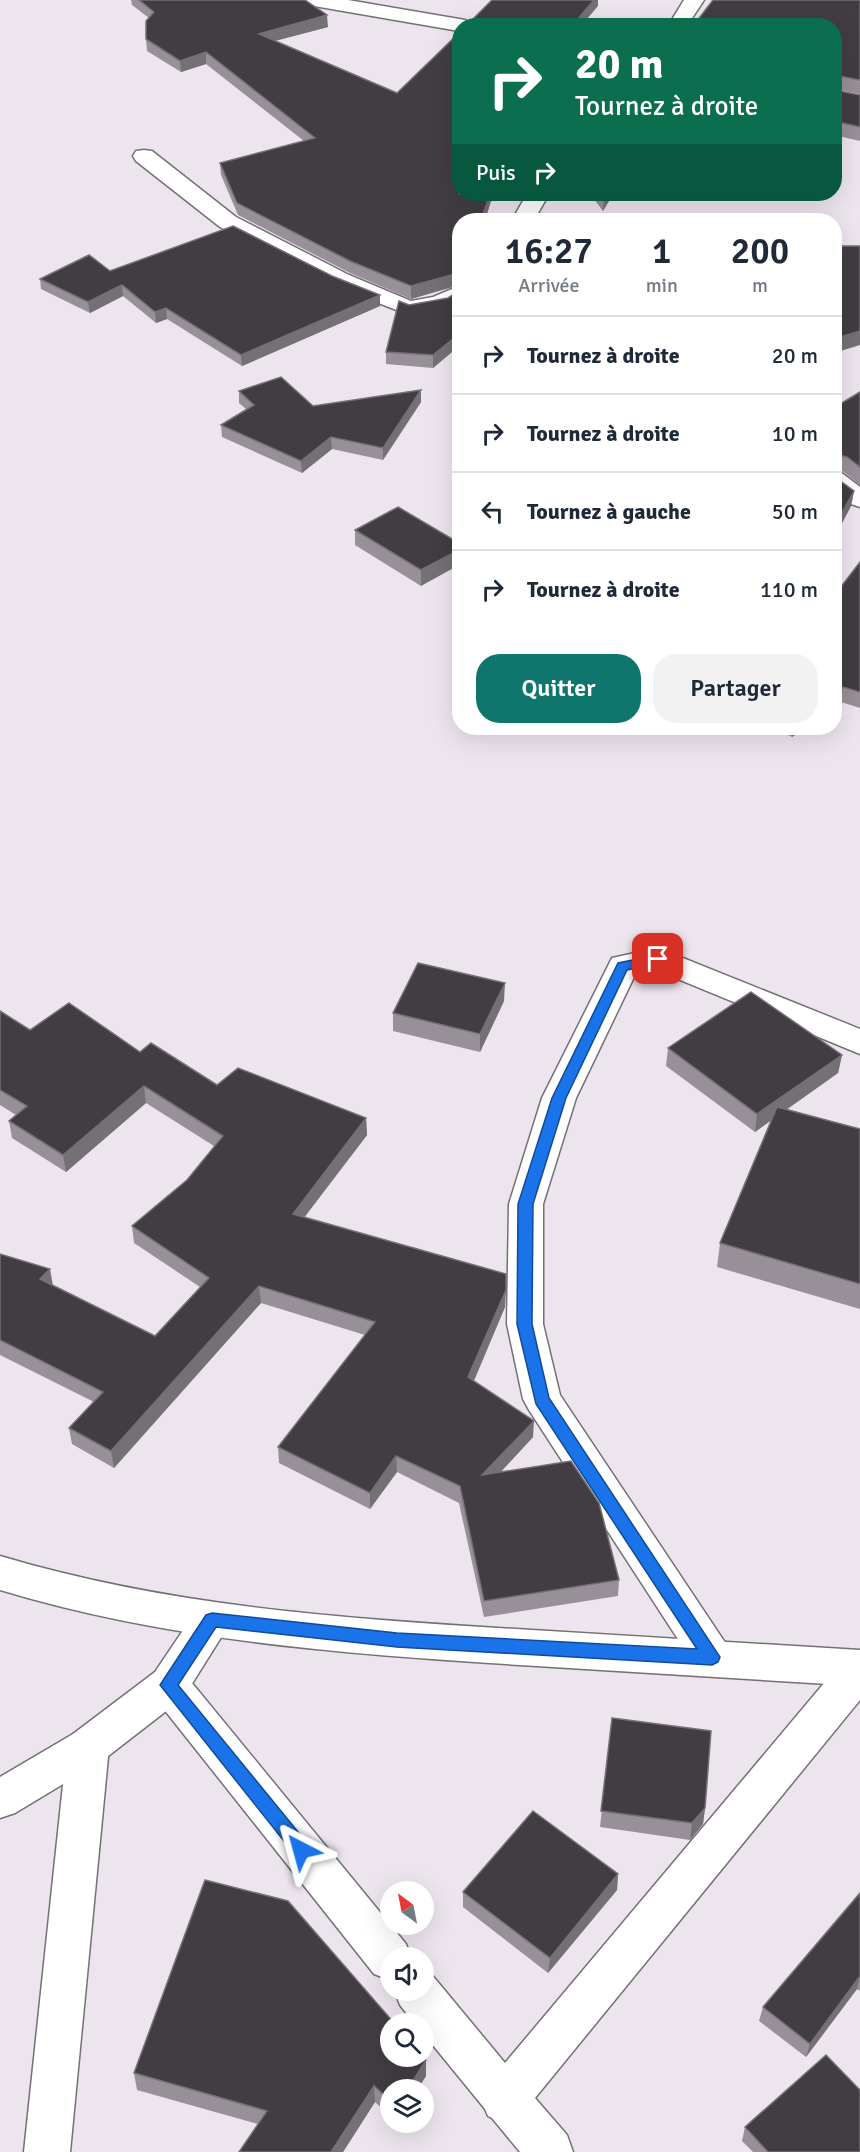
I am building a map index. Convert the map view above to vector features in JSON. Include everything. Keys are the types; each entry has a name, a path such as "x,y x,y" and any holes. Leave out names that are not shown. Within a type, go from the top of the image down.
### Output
{"street":[{"path":"314,0 452,24"},
{"path":"682,18 694,0"},
{"path":"144,156 228,222 341,280 409,308 439,303 452,296"},
{"path":"842,485 860,499"},
{"path":"712,1657 542,1399 525,1324 526,1204 559,1098 623,966 658,959 860,1042"},
{"path":"0,1573 70,1594 212,1620 397,1640 712,1657 860,1669"},
{"path":"0,1799 88,1747 169,1685 212,1620"},
{"path":"504,2100 860,1669"},
{"path":"169,1685 380,1947"},
{"path":"47,2152 88,1747"},
{"path":"425,2001 504,2100 550,2152"}],"building":[{"path":"139,0 305,0 327,15 259,34 397,93 452,40 452,201 488,201 483,213 452,213 452,275 411,286 350,261 237,203 220,163 315,138 206,52 180,61 146,39 146,21 154,12"},
{"path":"492,0 594,0 579,18 474,18"},
{"path":"713,0 860,0 860,80 842,77 842,18 699,18"},
{"path":"842,92 860,95 860,127 842,123"},
{"path":"233,226 332,276 380,295 241,355 166,308 155,312 122,285 88,302 40,279 89,255 110,271"},
{"path":"842,246 860,246 860,331 842,337"},
{"path":"452,295 452,340 433,355 386,352 399,301 409,305"},
{"path":"281,377 313,406 421,390 383,448 331,437 301,461 221,425 254,405 239,391"},
{"path":"860,392 860,467 842,456 842,403"},
{"path":"842,482 854,491 842,513"},
{"path":"398,507 452,539 452,554 421,570 355,530"},
{"path":"860,562 860,692 842,688 842,586"},
{"path":"418,963 505,983 480,1034 393,1013"},
{"path":"751,992 842,1055 757,1114 668,1048"},
{"path":"69,1003 140,1052 151,1043 217,1085 238,1068 366,1118 293,1214 506,1274 506,1290 468,1377 534,1421 482,1475 571,1461 599,1503 619,1580 484,1601 460,1486 396,1456 370,1493 278,1447 375,1322 259,1286 111,1451 69,1428 103,1392 0,1340 0,1254 50,1269 40,1279 155,1336 209,1278 132,1226 187,1180 223,1136 144,1086 63,1155 9,1121 27,1106 0,1090 0,1011 30,1030"},
{"path":"777,1107 860,1129 860,1284 720,1243"},
{"path":"612,1718 711,1731 705,1808 692,1823 601,1811"},
{"path":"533,1811 618,1874 550,1958 463,1892"},
{"path":"205,1880 288,1901 385,2013 380,2013 380,2067 422,2067 414,2079 380,2079 380,2091 374,2086 331,2152 239,2152 267,2111 134,2073"},
{"path":"860,1893 860,1976 810,2044 763,2007"},
{"path":"826,2055 860,2090 860,2152 768,2152 745,2127"}],"route":[{"path":"301,1850 169,1685 212,1620 397,1640 712,1657 542,1399 525,1324 526,1204 559,1098 623,966 658,959"}]}
